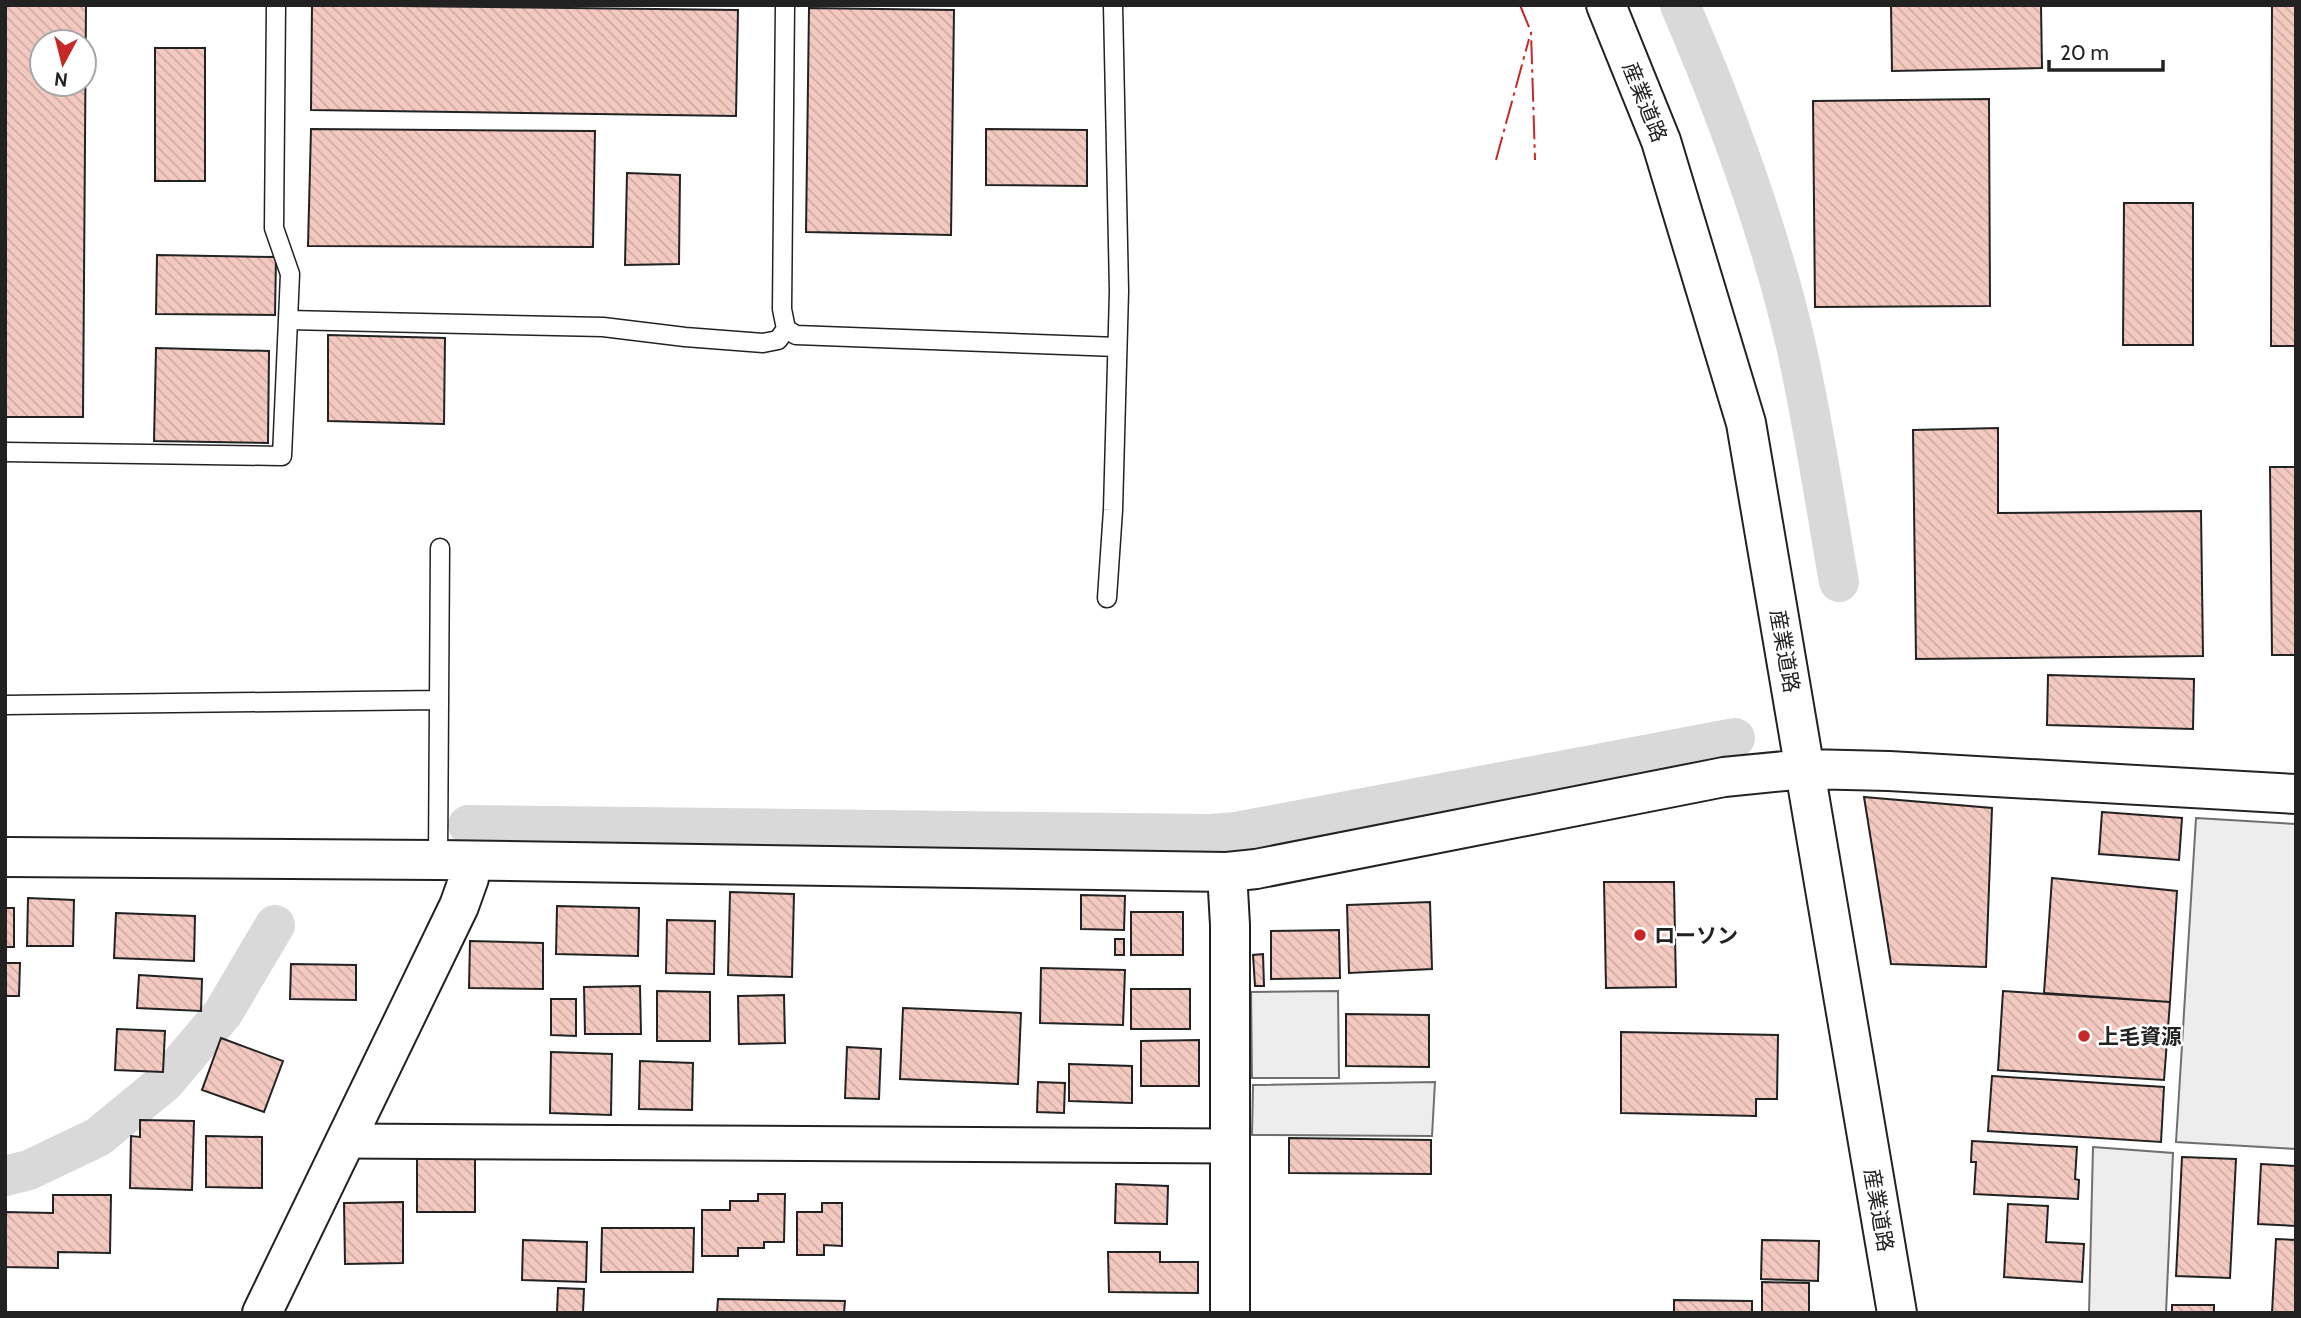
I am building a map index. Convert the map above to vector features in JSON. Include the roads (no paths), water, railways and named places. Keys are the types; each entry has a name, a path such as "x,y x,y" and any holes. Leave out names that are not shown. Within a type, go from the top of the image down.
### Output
{"street":[{"name":"産業道路","path":"1606,5 1661,141 1746,423 1897,1313"},
{"path":"5,857 454,860 1227,872 1256,869 1724,778 1805,769 2296,794"},
{"path":"262,1313 459,906 468,878 454,860"},
{"path":"1227,872 1230,925 1230,1313"},
{"path":"346,1141 1228,1146"}],"lane":[{"path":"5,452 282,456 290,274 274,228 276,5"},
{"path":"288,320 603,327 763,343 778,340 786,329 782,309 785,5"},
{"path":"1107,598 1113,510 1119,291 1113,5"},
{"path":"786,329 796,335 1117,347"},
{"path":"440,548 439,699 454,860"},
{"path":"5,705 439,699"}],"waterway":[{"path":"1680,5 1745,171 1784,298 1808,401 1839,582"},
{"path":"468,825 1211,834 1236,832 1735,738"},
{"path":"5,1176 29,1170 98,1137 165,1082 223,1013 275,925"}],"place":[{"name":"ローソン","path":"1640,935"},
{"name":"上毛資源","path":"2084,1036"}]}
